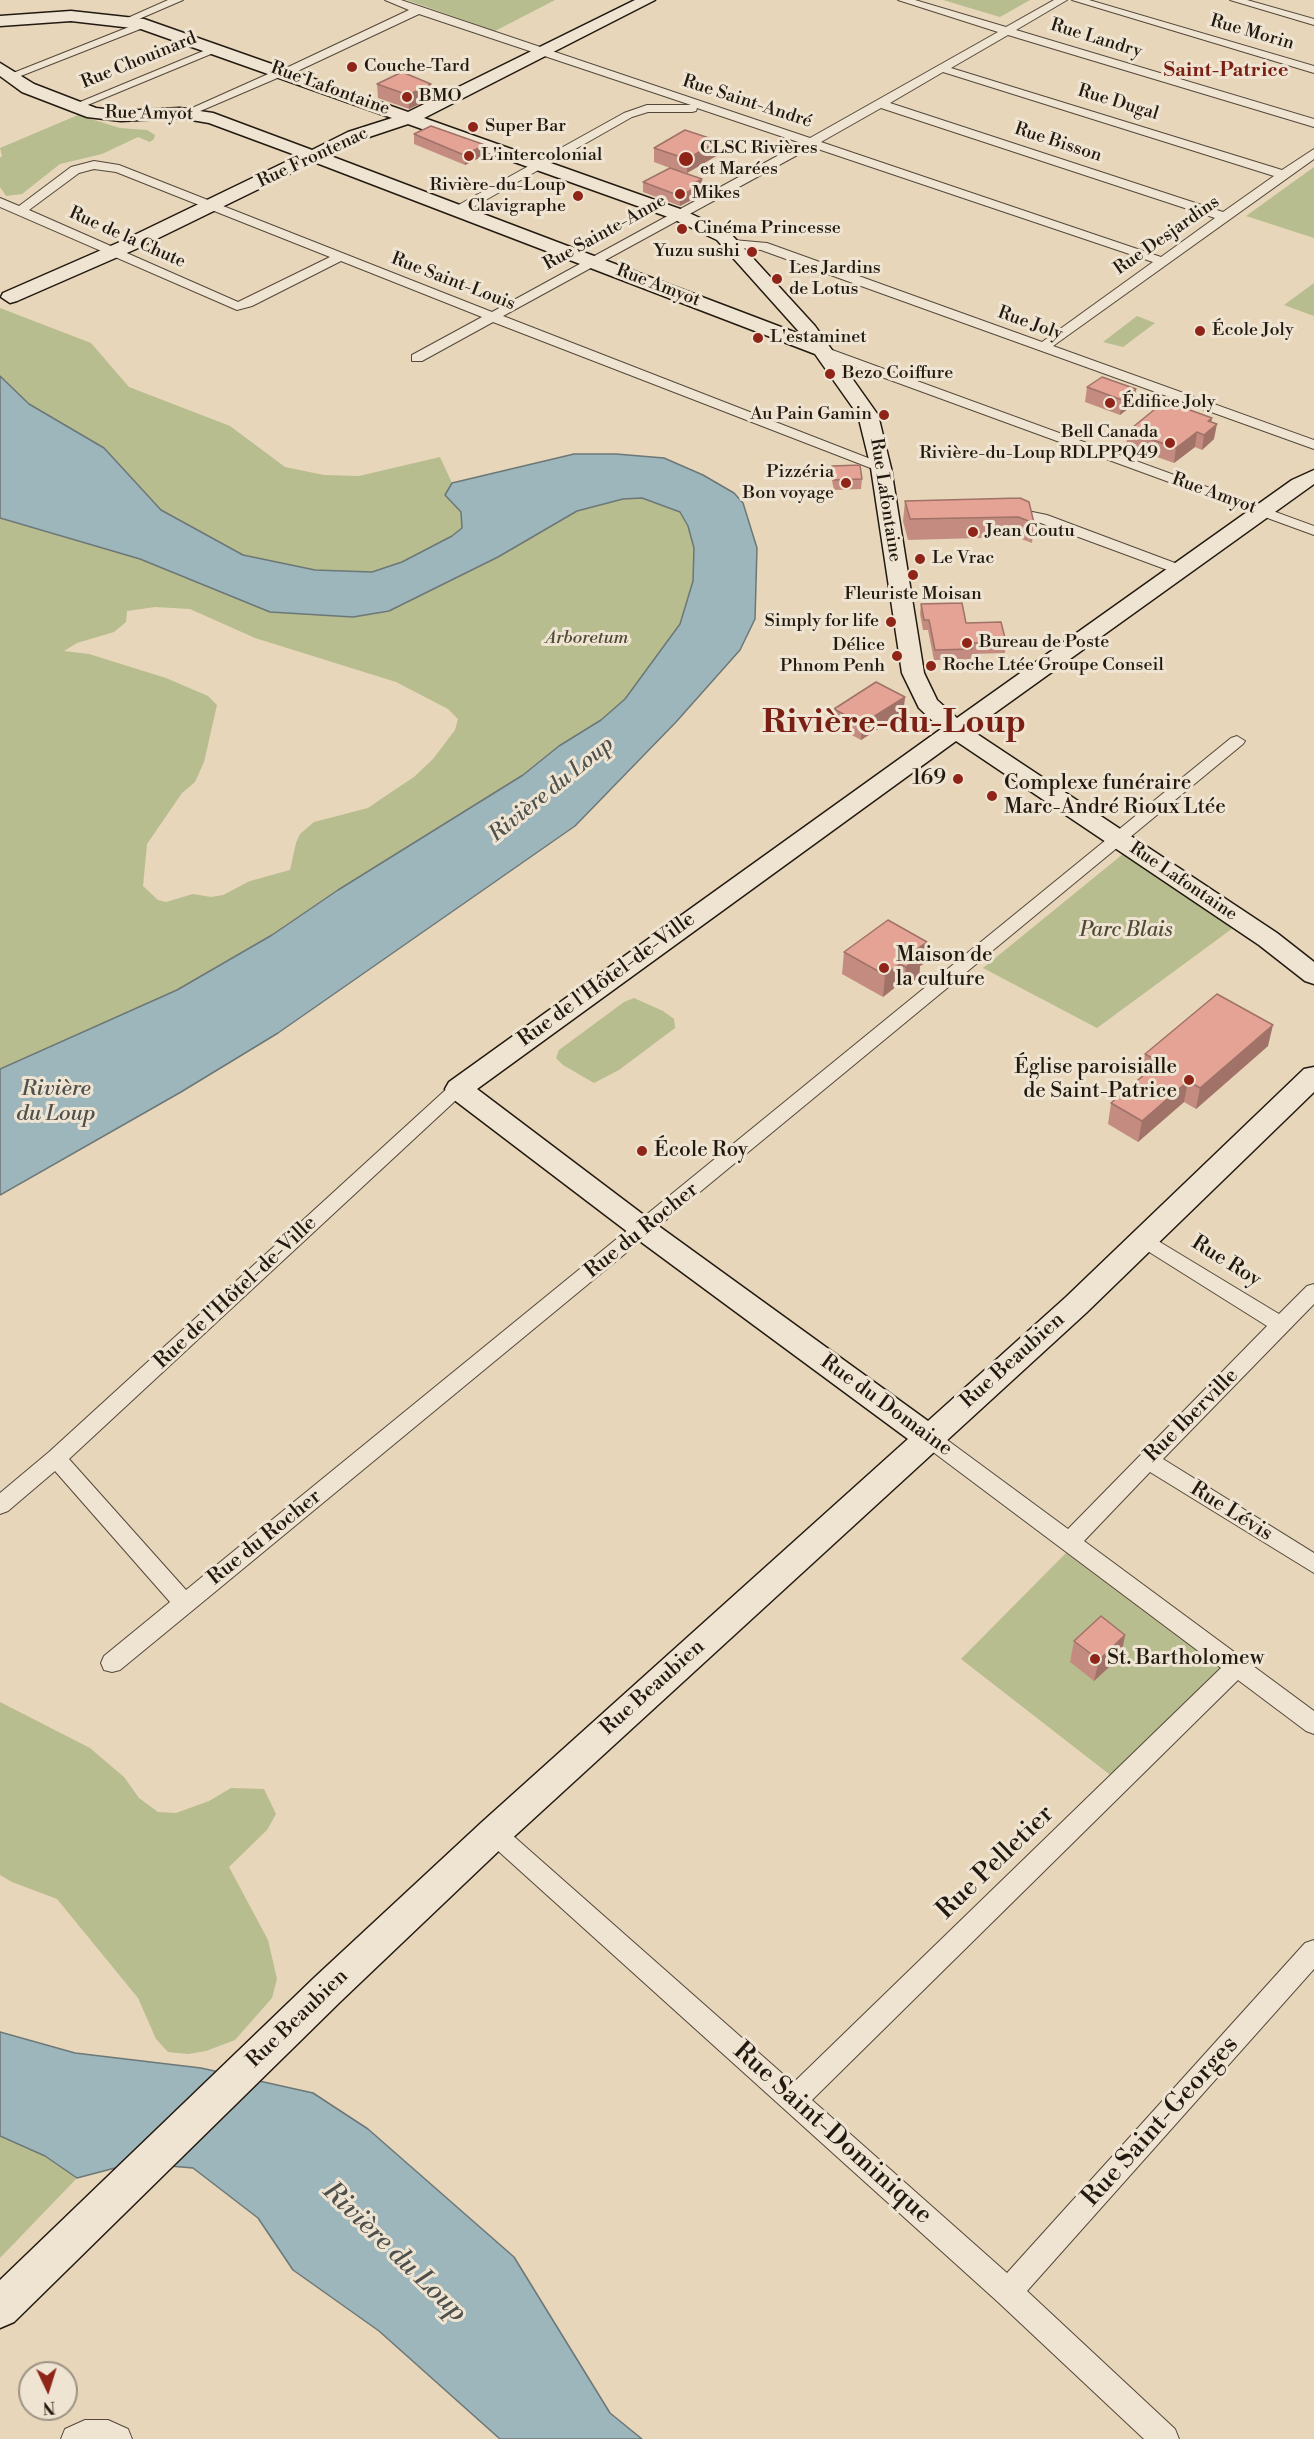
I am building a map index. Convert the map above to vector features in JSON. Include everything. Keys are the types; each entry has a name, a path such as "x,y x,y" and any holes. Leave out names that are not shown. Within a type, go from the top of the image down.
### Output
{"main road":[{"path":"0,34 65,9 67,3 63,0"},
{"name":"Rue Lafontaine","path":"80,0 677,214 711,229 733,244 825,351 868,415 893,513 913,673 927,703 956,730 1312,970"},
{"name":"Rue Frontenac","path":"10,297 211,206 360,134 410,118 647,0"},
{"path":"0,21 41,18 135,21"},
{"name":"Rue Amyot","path":"4,72 74,106 108,115 187,114 213,118 825,351"},
{"path":"748,320 778,319 790,313 790,309"},
{"name":"Rue de l'Hôtel-de-Ville","path":"459,1089 724,894 1306,480 1314,468"},
{"name":"Rue Beaubien","path":"0,2308 328,1989 494,1833 1145,1240 1314,1076"},
{"name":"Rue du Domaine","path":"459,1089 643,1229 928,1437"}],"street":[{"path":"4,72 135,21 178,0"},
{"name":"Rue Saint-André","path":"390,0 1162,261"},
{"name":"Rue Landry","path":"903,0 1314,123"},
{"name":"Rue Sainte-Anne","path":"417,358 812,142 1062,0"},
{"name":"Rue Morin","path":"1077,0 1314,70"},
{"path":"1235,0 1314,22"},
{"path":"187,114 418,10"},
{"name":"Rue Chouinard","path":"74,106 217,49"},
{"name":"Rue Dugal","path":"941,68 1284,175"},
{"name":"Rue Bisson","path":"879,104 1225,217"},
{"path":"457,211 628,115 656,108 719,111"},
{"name":"Rue Desjardins","path":"1042,348 1314,153"},
{"name":"Rue Saint-Louis","path":"20,211 75,170 94,165 119,169 881,468"},
{"name":"Rue de la Chute","path":"0,202 240,306 340,257"},
{"name":"Rue Joly","path":"733,244 752,244 787,255 1314,445"},
{"name":"Rue Amyot","path":"825,351 1314,531"},
{"path":"996,511 1017,512 1042,518 1178,569"},
{"name":"Rue du Rocher","path":"112,1663 1237,741"},
{"name":"Rue de l'Hôtel-de-Ville","path":"0,1505 56,1458 459,1089"},
{"name":"Rue Roy","path":"1145,1240 1281,1325"},
{"name":"Rue Iberville","path":"1070,1541 1314,1291"},
{"name":"Rue du Domaine","path":"928,1437 1314,1724"},
{"path":"56,1458 185,1604"},
{"name":"Rue Lévis","path":"1148,1460 1314,1564"},
{"name":"Rue Pelletier","path":"794,2100 1237,1667"},
{"name":"Rue Saint-Dominique","path":"494,1833 1008,2292 1165,2439"},
{"name":"Rue Saint-Georges","path":"1008,2292 1314,1951"},
{"path":"75,2439 85,2434 108,2434 118,2439"}],"green space":[{"path":"407,0 555,0 495,31"},
{"path":"943,0 1030,0 1000,17"},
{"path":"78,115 120,128 147,130 155,135 154,139 150,142 138,137 102,154 60,164 22,194 6,196 0,187 0,158 2,156 0,148"},
{"path":"1314,167 1314,238 1246,216"},
{"path":"1314,283 1314,316 1284,305"},
{"path":"0,308 91,343 129,387 230,426 285,467 324,475 359,476 440,457 452,483 445,495 461,512 462,528 452,536 402,562 372,572 315,570 243,555 161,510 104,448 29,404 0,376"},
{"path":"1137,316 1155,323 1123,347 1103,342"},
{"name":"Arboretum","path":"642,498 680,512 688,526 694,548 693,581 680,624 625,699 601,720 559,746 523,775 338,890 272,935 177,990 0,1069 0,518 140,559 270,612 498,557 577,511 622,499","holes":["155,607 190,609 255,638 396,682 448,709 458,719 455,730 433,759 414,777 368,808 314,822 300,834 290,870 250,881 223,895 211,897 193,894 166,902 158,900 143,886 147,844 182,793 195,782 204,762 217,705 208,696 166,678 89,654 64,651 77,643 114,632 126,622 127,611"]},
{"name":"Parc Blais","path":"1123,854 1233,928 1097,1028 983,968"},
{"path":"634,998 663,1011 674,1019 675,1028 619,1070 594,1083 563,1065 556,1058 559,1050 624,1002"},
{"path":"1066,1553 1229,1671 1118,1781 961,1659"},
{"path":"0,1702 90,1748 124,1777 139,1798 158,1812 176,1813 209,1801 231,1788 264,1789 276,1814 267,1830 229,1867 268,1940 277,1979 272,1998 235,2040 206,2051 188,2054 168,2052 156,2039 138,1998 57,1899 0,1875"},
{"path":"0,2136 45,2156 77,2178 0,2258"}],"water":[{"name":"Rivière du Loup","path":"0,376 29,404 104,448 161,510 243,555 315,570 372,572 402,562 452,536 462,528 461,512 445,495 452,483 574,454 616,454 664,458 703,475 734,493 743,503 757,548 755,619 740,650 676,722 575,826 278,1033 181,1092 0,1195 0,1069 177,990 272,935 338,890 523,775 559,746 601,720 625,699 680,624 693,581 694,548 688,526 680,512 642,498 623,499 577,511 498,557 389,611 353,617 270,612 140,559 0,518"},
{"name":"Rivière du Loup","path":"0,2032 75,2053 201,2068 313,2093 368,2129 514,2257 610,2413 642,2439 500,2439 379,2331 293,2270 258,2218 193,2168 134,2163 77,2178 45,2156 0,2136"}],"building":[{"path":"402,72 431,84 408,95 377,84"},
{"path":"431,126 485,145 464,155 414,134"},
{"path":"685,130 718,141 687,159 654,148"},
{"path":"670,168 702,179 693,184 699,186 680,196 643,182"},
{"path":"1102,377 1136,389 1122,400 1087,387"},
{"path":"1165,401 1212,418 1208,421 1217,424 1204,435 1197,432 1176,448 1128,431"},
{"path":"860,465 862,479 834,480 832,466"},
{"path":"1020,498 1029,502 1034,523 1018,517 910,519 905,501"},
{"name":"Bureau de Poste","path":"962,603 966,623 1001,622 1006,642 971,643 972,649 935,650 929,620 924,620 921,604"},
{"path":"876,682 905,697 862,724 834,709"},
{"path":"888,920 927,942 914,951 921,955 906,967 900,964 885,975 844,952"},
{"name":"Église paroisialle de Saint-Patrice","path":"1217,994 1273,1025 1200,1088 1188,1081 1142,1121 1111,1103 1159,1062 1145,1054"},
{"path":"1101,1616 1125,1635 1099,1660 1074,1641"}],"place":[{"name":"Couche-Tard","path":"352,67"},
{"name":"BMO","path":"407,97"},
{"name":"Super Bar","path":"473,127"},
{"name":"L'intercolonial","path":"469,156"},
{"name":"CLSC Rivières et Marées","path":"686,159"},
{"name":"Mikes","path":"680,194"},
{"name":"Rivière-du-Loup Clavigraphe","path":"578,196"},
{"name":"Cinéma Princesse","path":"682,229"},
{"name":"Yuzu sushi","path":"752,252"},
{"name":"Les Jardins de Lotus","path":"777,279"},
{"name":"École Joly","path":"1200,331"},
{"name":"L'estaminet","path":"758,338"},
{"name":"Bezo Coiffure","path":"830,374"},
{"name":"Édifice Joly","path":"1110,403"},
{"name":"Au Pain Gamin","path":"884,415"},
{"name":"Bell Canada Rivière-du-Loup RDLPPQ49","path":"1170,443"},
{"name":"Pizzéria Bon voyage","path":"846,483"},
{"name":"Jean Coutu","path":"973,532"},
{"name":"Le Vrac","path":"920,559"},
{"name":"Fleuriste Moisan","path":"913,575"},
{"name":"Simply for life","path":"891,622"},
{"name":"Bureau de Poste","path":"967,643"},
{"name":"Délice Phnom Penh","path":"897,656"},
{"name":"Roche Ltée Groupe Conseil","path":"931,666"},
{"name":"169","path":"958,779"},
{"name":"Complexe funéraire Marc-André Rioux Ltée","path":"992,796"},
{"name":"Maison de la culture","path":"884,968"},
{"name":"Église paroisialle de Saint-Patrice","path":"1189,1080"},
{"name":"École Roy","path":"642,1151"},
{"name":"St. Bartholomew","path":"1095,1659"}],"district":[{"name":"Saint-Patrice","path":"1226,71"},
{"name":"Rivière-du-Loup","path":"894,724"}]}
